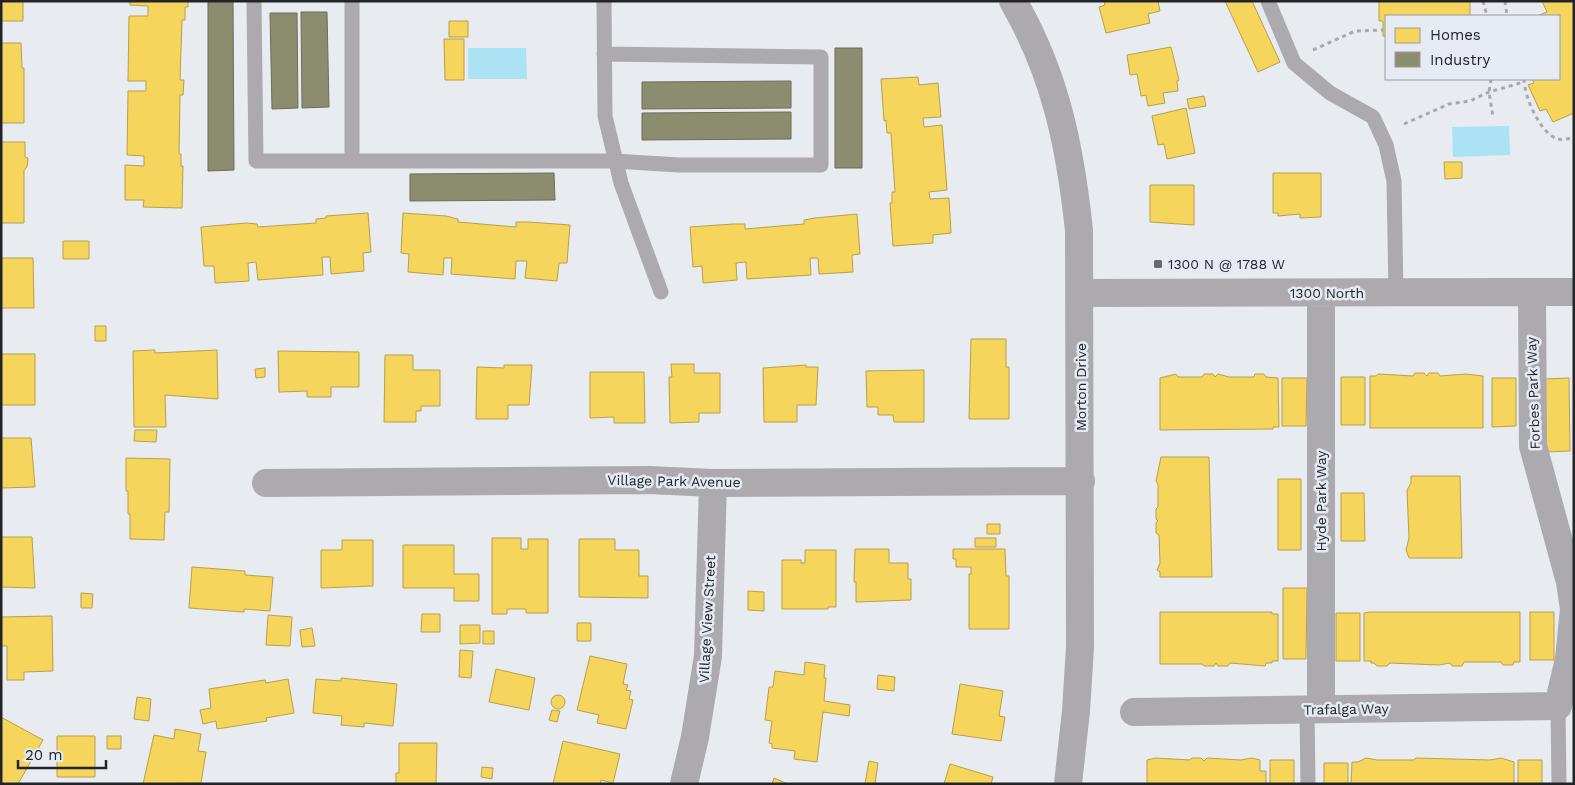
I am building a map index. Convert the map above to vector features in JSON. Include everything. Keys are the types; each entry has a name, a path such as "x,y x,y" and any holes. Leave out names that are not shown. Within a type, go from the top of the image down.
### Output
{"street":[{"name":"Morton Drive","path":"1013,1 1041,56 1061,117 1072,167 1079,230 1081,292 1080,648 1076,711 1068,784"},
{"name":"1300 North","path":"1081,292 1574,292"},
{"name":"Hyde Park Way","path":"1314,709 1321,292"},
{"name":"Forbes Park Way","path":"1532,292 1533,446 1570,582 1574,609 1573,640 1558,706"},
{"name":"Village Park Avenue","path":"266,483 648,480 713,483 1081,481"},
{"name":"Village View Street","path":"684,784 695,737 708,656 713,483"},
{"name":"Trafalga Way","path":"1134,712 1558,706"}],"lane":[{"path":"254,1 256,161 614,161 679,164 821,164 821,57 604,54"},
{"path":"352,1 352,160"},
{"path":"604,1 605,116 620,183 661,292"},
{"path":"1268,1 1294,63 1330,93 1373,116 1386,145 1394,180 1396,292"},
{"path":"1558,706 1559,784"},
{"path":"1308,784 1314,709"}],"path":[{"path":"1483,1 1487,15"},
{"path":"1505,1 1506,15"},
{"path":"1310,51 1355,31 1383,30"},
{"path":"1491,80 1489,92 1493,118"},
{"path":"1404,124 1449,104 1479,99 1489,92 1524,80 1531,106 1544,128 1552,136 1560,140 1574,137"}],"water":[{"path":"468,48 526,48 527,79 468,79"},
{"path":"1509,126 1510,155 1453,157 1452,127"}],"building: Homes":[{"path":"1,1 23,1 23,21 1,21"},
{"path":"130,1 188,1 188,7 185,7 185,20 182,20 180,80 184,80 183,95 180,95 179,154 181,154 181,166 183,166 182,208 143,207 144,200 125,200 125,165 144,166 144,156 127,155 128,91 146,91 146,81 128,81 129,16 148,16 148,6 130,5"},
{"path":"1104,1 1158,1 1160,11 1148,14 1150,23 1106,33 1099,7 1105,5"},
{"path":"1225,1 1252,1 1280,62 1258,72"},
{"path":"1379,1 1470,1 1470,15 1385,15 1385,36 1383,36 1383,21 1379,21"},
{"path":"1542,1 1574,1 1574,113 1553,122 1546,109 1540,111 1528,85 1534,83 1532,80 1560,80 1560,15 1540,15 1547,12"},
{"path":"449,21 468,21 468,37 449,37"},
{"path":"444,39 464,39 464,80 445,80"},
{"path":"1,43 21,43 22,68 24,68 24,123 1,123"},
{"path":"1171,47 1179,80 1177,81 1178,91 1163,93 1165,103 1148,106 1146,95 1141,96 1137,74 1130,75 1127,55"},
{"path":"918,77 919,85 938,83 941,117 923,118 924,127 942,125 947,190 929,192 930,199 949,198 951,233 933,235 933,243 893,246 890,203 892,203 892,192 895,192 891,133 887,133 886,120 884,121 881,79"},
{"path":"1204,96 1206,106 1189,109 1187,99"},
{"path":"1186,108 1195,153 1167,159 1164,144 1158,145 1152,116"},
{"path":"1,142 25,142 25,157 28,158 27,167 24,170 24,223 1,223"},
{"path":"1444,162 1462,162 1462,178 1445,179"},
{"path":"1273,173 1321,173 1321,217 1300,218 1300,214 1278,216 1278,213 1273,213"},
{"path":"1150,185 1194,185 1194,225 1150,222"},
{"path":"368,213 371,252 363,253 364,271 331,274 330,257 322,257 323,275 258,280 256,262 248,263 249,281 215,283 214,266 204,266 201,227 246,223 257,224 258,227 316,223 316,219 326,218 326,216"},
{"path":"403,213 446,216 458,219 458,222 516,227 516,222 570,225 567,263 559,263 557,281 525,278 527,261 516,261 515,279 451,274 452,258 444,258 443,275 408,272 409,254 401,253"},
{"path":"857,214 860,254 852,255 853,272 819,274 818,258 810,258 811,275 747,279 746,262 736,263 737,280 703,283 702,266 693,267 690,227 745,224 745,229 804,224 804,220"},
{"path":"63,241 89,241 89,259 63,259"},
{"path":"1,258 33,258 34,308 1,308"},
{"path":"95,326 106,326 106,341 95,341"},
{"path":"971,339 1006,339 1006,367 1009,367 1009,419 969,419"},
{"path":"155,350 155,353 217,350 218,399 165,395 166,427 134,427 133,351"},
{"path":"278,351 359,352 359,387 331,387 331,397 307,397 307,391 279,392"},
{"path":"1,354 35,354 35,405 1,405"},
{"path":"385,355 413,355 413,370 440,370 440,406 421,406 421,411 416,411 416,422 384,422"},
{"path":"671,364 694,364 694,373 720,373 720,413 699,413 699,422 670,423 669,377 672,377"},
{"path":"504,365 532,365 529,405 508,405 508,419 476,419 477,367 504,368"},
{"path":"806,365 806,367 818,367 816,405 797,405 797,422 764,422 763,368"},
{"path":"265,368 265,377 256,378 255,369"},
{"path":"924,370 924,422 894,422 893,415 878,415 878,407 867,407 866,371"},
{"path":"590,372 644,372 645,423 614,423 614,417 590,418"},
{"path":"1415,373 1424,373 1427,376 1429,373 1438,373 1440,376 1466,374 1483,376 1483,428 1370,428 1370,376 1378,374 1413,376"},
{"path":"1176,374 1178,377 1202,377 1204,374 1213,374 1215,377 1218,374 1229,377 1254,377 1255,374 1264,374 1266,377 1278,378 1279,427 1273,427 1273,429 1160,430 1160,378"},
{"path":"1341,377 1365,377 1365,425 1341,425"},
{"path":"1282,378 1307,378 1306,426 1282,426"},
{"path":"1492,378 1516,378 1516,426 1492,427"},
{"path":"1569,378 1570,451 1546,452 1545,379"},
{"path":"135,430 157,430 156,442 134,441"},
{"path":"1,438 31,438 35,487 1,488"},
{"path":"1161,457 1209,457 1212,577 1160,577 1160,572 1157,570 1160,563 1159,535 1156,533 1156,523 1158,521 1156,519 1156,509 1158,507 1158,484 1156,481"},
{"path":"126,458 170,459 169,512 165,512 164,540 130,539 130,514 128,514 128,491 126,491"},
{"path":"1411,476 1460,476 1462,558 1409,558 1406,550 1409,538 1407,490 1411,483"},
{"path":"1278,479 1301,479 1301,550 1278,550"},
{"path":"1341,493 1364,493 1365,541 1341,541"},
{"path":"987,524 1000,524 1000,534 987,534"},
{"path":"1,537 32,537 35,588 1,587"},
{"path":"492,538 521,538 521,549 528,549 528,539 548,539 548,613 526,613 526,609 507,609 507,614 492,614"},
{"path":"975,538 996,538 996,547 975,547"},
{"path":"579,539 615,539 615,550 639,550 639,576 648,576 648,598 579,597"},
{"path":"342,540 373,540 373,586 321,588 321,550 342,550"},
{"path":"403,545 454,545 454,574 479,574 479,601 454,601 454,588 403,588"},
{"path":"855,549 889,549 889,563 908,563 908,579 911,579 911,600 856,602 856,582 854,582"},
{"path":"953,549 1005,549 1006,576 1009,576 1009,629 969,629 969,574 971,574 971,567 956,567 956,559 953,559"},
{"path":"805,550 836,550 836,607 828,607 828,609 782,609 782,560 801,560 801,563 805,563"},
{"path":"192,567 245,571 245,575 273,577 270,611 244,609 244,612 189,608"},
{"path":"1283,588 1307,588 1306,659 1283,659"},
{"path":"748,591 764,592 764,611 748,610"},
{"path":"81,593 93,594 92,608 81,608"},
{"path":"1160,612 1272,612 1272,614 1278,614 1278,661 1266,663 1265,666 1230,663 1228,666 1218,666 1216,663 1214,666 1204,666 1202,664 1160,664"},
{"path":"1520,612 1520,662 1514,662 1513,665 1503,665 1501,662 1464,662 1462,666 1452,666 1450,663 1439,665 1390,663 1387,666 1377,666 1371,663 1371,661 1364,661 1364,613"},
{"path":"1530,612 1554,612 1554,660 1530,660"},
{"path":"1336,613 1360,613 1360,661 1336,661"},
{"path":"422,614 440,614 440,632 421,632"},
{"path":"268,615 292,617 290,646 266,645"},
{"path":"52,616 53,671 24,672 24,680 7,680 7,646 1,646 1,617"},
{"path":"577,623 591,623 591,641 577,641"},
{"path":"460,625 480,625 480,643 460,644"},
{"path":"312,628 315,646 302,647 300,630"},
{"path":"483,631 494,631 494,644 483,644"},
{"path":"460,650 473,651 471,678 459,677"},
{"path":"590,656 627,664 623,684 628,685 626,690 631,691 629,699 633,700 626,729 597,723 599,715 577,710"},
{"path":"805,662 825,665 824,701 850,705 849,716 823,712 817,762 794,759 795,751 772,748 772,744 769,743 772,721 765,720 769,687 773,687 775,671 804,675"},
{"path":"496,669 535,678 529,710 489,702"},
{"path":"878,675 895,677 894,691 877,689"},
{"path":"341,678 397,684 393,726 364,723 364,727 341,725 342,716 313,713 316,679 341,681"},
{"path":"288,679 294,713 266,718 267,721 217,729 216,721 203,724 200,710 211,708 209,689 265,680 266,683"},
{"path":"960,684 1003,691 999,716 1005,717 1001,741 952,734"},
{"path":"558,695 563,697 565,702 563,707 558,709 553,707 551,702 553,697"},
{"path":"137,697 151,699 149,721 134,719"},
{"path":"552,710 560,711 557,722 549,720"},
{"path":"1,717 43,740 18,784 1,784"},
{"path":"175,729 201,734 198,751 206,752 201,783 143,784 154,735 174,739"},
{"path":"57,736 95,736 95,777 57,777"},
{"path":"107,736 121,736 121,749 107,749"},
{"path":"563,741 620,754 613,783 601,780 600,784 553,784"},
{"path":"399,743 437,743 436,784 396,784 396,773 399,773"},
{"path":"1155,758 1190,760 1192,758 1201,758 1204,761 1207,758 1241,760 1252,758 1260,760 1260,771 1266,771 1266,784 1147,784 1147,760"},
{"path":"1366,758 1377,760 1414,760 1416,758 1490,760 1501,758 1514,762 1514,784 1351,784 1352,762 1358,762"},
{"path":"1270,760 1294,760 1294,784 1270,784"},
{"path":"1518,760 1542,760 1542,784 1518,784"},
{"path":"869,761 878,763 875,784 865,784"},
{"path":"1324,763 1348,763 1348,784 1324,784"},
{"path":"950,764 993,777 991,784 944,784"},
{"path":"482,767 493,768 492,779 481,777"},
{"path":"774,778 788,784 772,784"}],"building: Industry":[{"path":"208,1 233,1 234,170 208,171"},
{"path":"301,12 327,12 329,107 302,108"},
{"path":"270,13 297,13 298,108 272,109"},
{"path":"835,48 862,48 862,168 835,168"},
{"path":"791,81 791,108 642,109 642,82"},
{"path":"791,112 791,139 642,140 642,113"},
{"path":"554,173 555,200 410,201 410,174"}],"place":[{"name":"1300 N @ 1788 W","path":"1158,264"}]}
